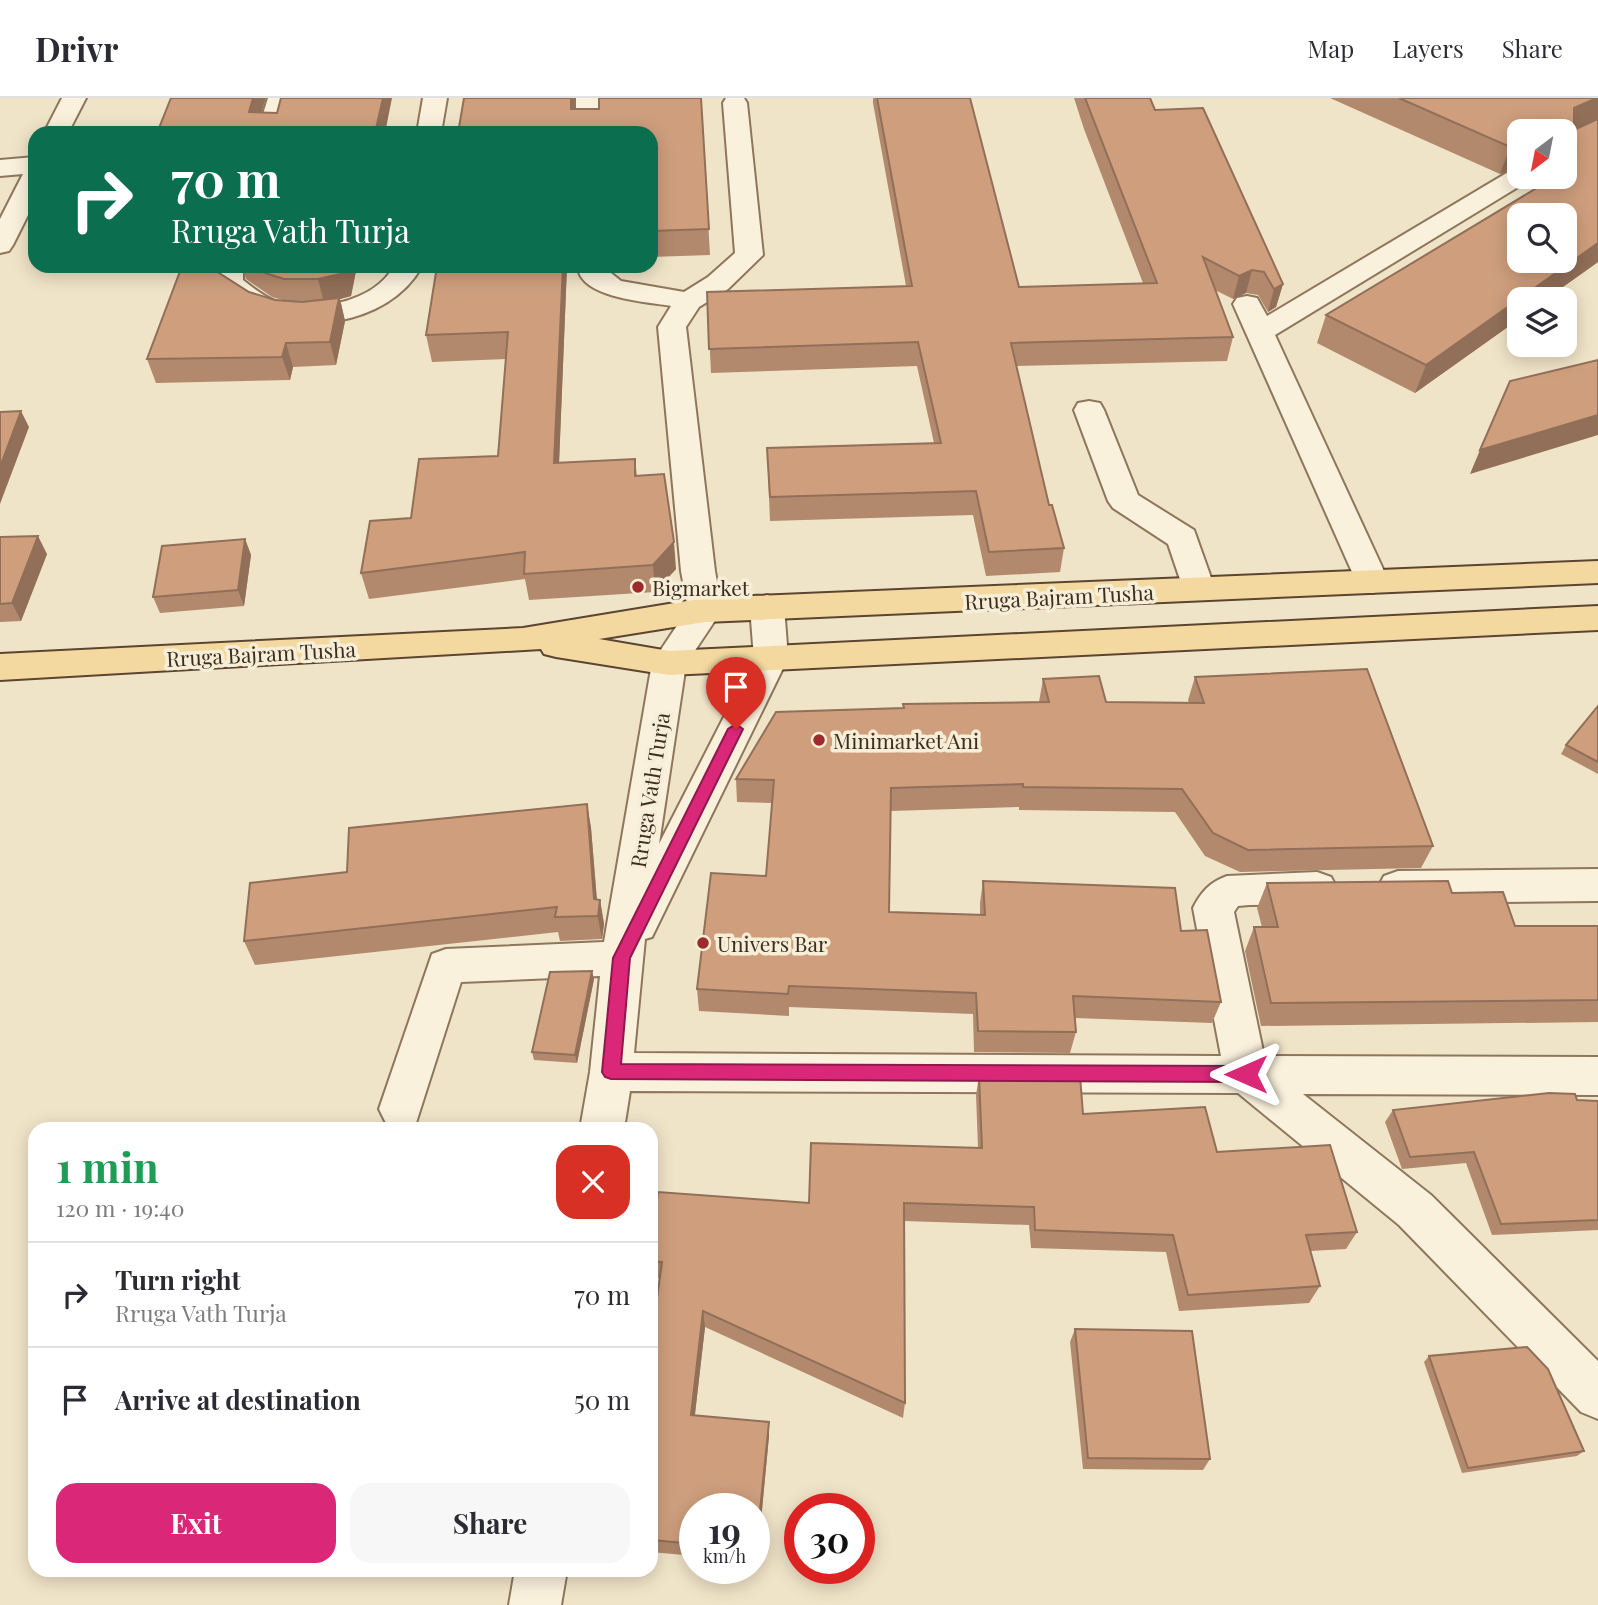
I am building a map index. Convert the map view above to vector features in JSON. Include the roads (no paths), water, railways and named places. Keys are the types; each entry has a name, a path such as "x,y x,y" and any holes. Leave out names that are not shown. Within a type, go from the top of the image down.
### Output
{"main road":[{"name":"Rruga Bajram Tusha","path":"0,667 523,640 705,610 1598,572"},
{"name":"Rruga Bajram Tusha","path":"523,640 669,663 1598,618"}],"street":[{"path":"60,126 74,98"},
{"path":"271,126 280,98"},
{"path":"430,126 435,98"},
{"path":"588,98 588,126"},
{"path":"669,663 705,610 672,327 689,301 718,283 749,255 735,103"},
{"path":"0,168 28,166"},
{"path":"1372,582 1253,318 1507,182"},
{"path":"0,245 28,189"},
{"path":"229,273 229,283 246,297 275,310 331,313 371,301 396,282 403,273"},
{"path":"593,273 613,288 689,301"},
{"path":"1089,410 1124,501 1182,538 1198,589"},
{"path":"767,607 771,658"},
{"name":"Rruga Vath Turja","path":"622,958 771,658"},
{"name":"Rruga Vath Turja","path":"603,1122 611,1072 622,958 669,663"},
{"path":"1598,885 1249,889 1227,892 1213,908 1246,1074 1416,1210 1598,1395"},
{"path":"401,1109 446,967 622,958"},
{"path":"611,1072 1598,1076"},
{"path":"535,1605 540,1577"}],"place":[{"name":"Bigmarket","path":"638,587"},
{"name":"Minimarket Ani","path":"819,740"},
{"name":"Univers Bar","path":"703,943"}]}
